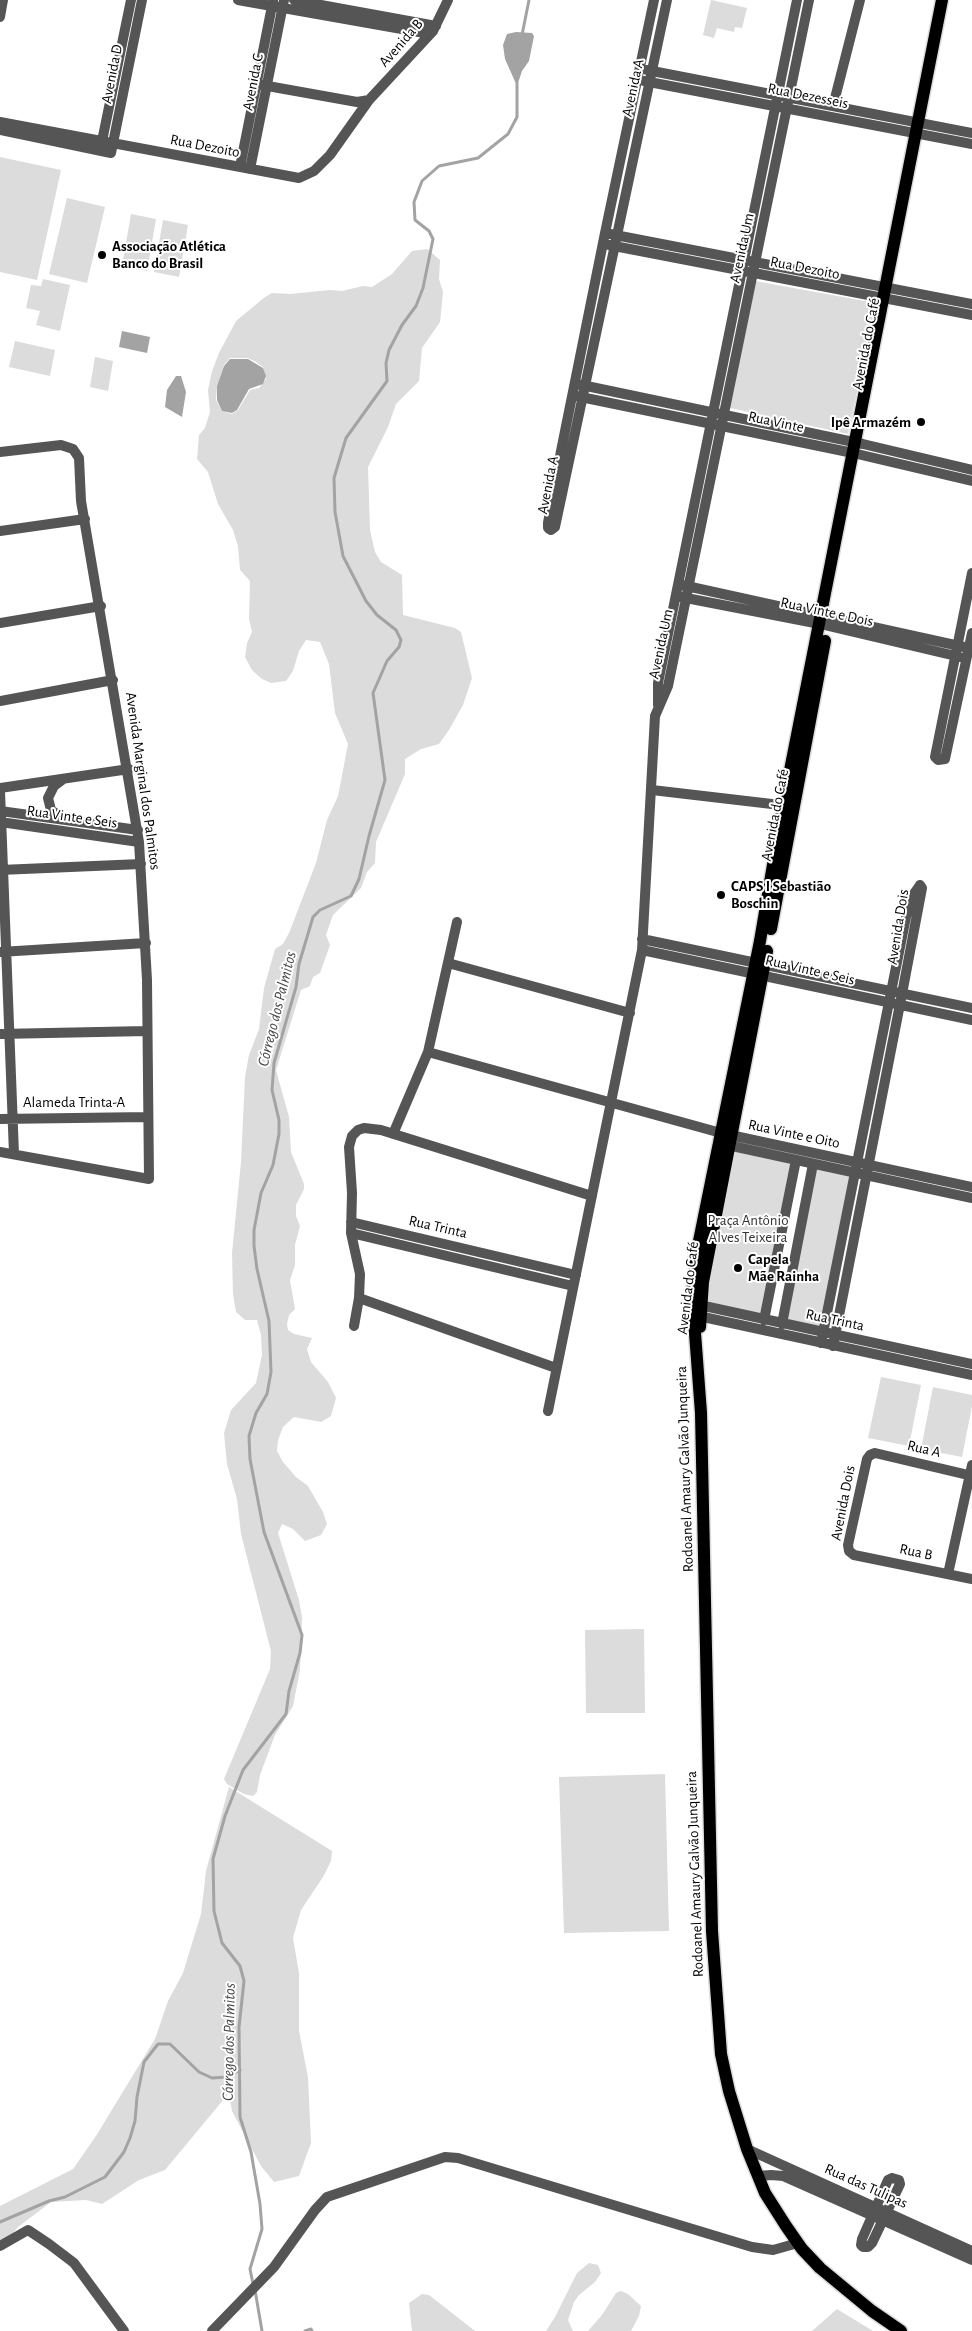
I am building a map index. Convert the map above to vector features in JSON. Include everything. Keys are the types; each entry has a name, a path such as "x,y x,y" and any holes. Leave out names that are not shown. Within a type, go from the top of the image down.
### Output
{"main road":[{"name":"Avenida do Café","path":"697,1350 697,1310 726,1139 788,806 921,128 942,0"},
{"name":"Avenida do Café","path":"921,128 951,0"},
{"name":"Rodoanel Amaury Galvão Junqueira","path":"697,1350 704,1524 712,1931 717,2025 721,2054 729,2091 747,2149 765,2193 798,2243 820,2268 901,2331"}],"street":[{"path":"0,17 3,0"},
{"name":"Avenida D","path":"101,146 131,0"},
{"name":"Avenida D","path":"112,148 142,0"},
{"path":"238,0 278,3 433,30"},
{"path":"294,0 433,30"},
{"name":"Avenida B","path":"370,100 433,30 448,0"},
{"name":"Avenida A","path":"577,396 548,523 548,528 551,530 555,527 605,233 654,0"},
{"name":"Avenida A","path":"579,385 614,246 667,0"},
{"name":"Avenida Um","path":"548,1411 642,950 652,790 652,748 658,706 666,692 664,676 715,425 712,412 797,0"},
{"name":"Avenida Um","path":"715,425 723,415 809,0"},
{"path":"833,106 860,0"},
{"name":"Avenida C","path":"245,168 278,3"},
{"name":"Rua Dezesseis","path":"639,74 652,71 788,103 921,128 972,133"},
{"name":"Rua Dezesseis","path":"639,74 650,82 776,100"},
{"path":"262,85 357,102 370,100"},
{"name":"Rua Dezoito","path":"0,130 245,168 292,178 308,175 330,155 370,100"},
{"name":"Rua Dezesseis","path":"788,103 833,106 921,128 972,144"},
{"name":"Rua Dezoito","path":"0,122 101,146"},
{"name":"Rua Dezoito","path":"605,233 754,262 889,293 972,315"},
{"name":"Rua Dezoito","path":"603,244 752,273 972,304"},
{"name":"Rua Vinte","path":"579,385 712,412 858,449 972,481"},
{"name":"Rua Vinte","path":"577,396 715,425 972,470"},
{"name":"Avenida Marginal dos Palmitos","path":"0,452 61,445 75,452 79,458 80,493 101,606 138,830 146,943 149,1178 14,1154"},
{"path":"0,531 85,519"},
{"path":"972,573 935,757 941,761 945,759 969,660 972,633"},
{"name":"Rua Vinte e Dois","path":"683,585 825,620 969,660"},
{"name":"Rua Vinte e Dois","path":"680,597 825,620 971,648"},
{"path":"0,623 101,606"},
{"path":"0,701 113,680"},
{"path":"0,1152 14,1154 13,1118 5,1034 0,790 128,770"},
{"path":"68,778 57,783 50,790 49,806 53,813 62,818 80,822"},
{"path":"652,790 788,806"},
{"name":"Rua Vinte e Seis","path":"0,811 138,830"},
{"name":"Rua Vinte e Seis","path":"1,822 139,842"},
{"path":"2,870 141,864"},
{"name":"Avenida Dois","path":"822,1338 909,906 920,885 922,888 900,1005 834,1341"},
{"path":"393,1134 428,1052 457,922"},
{"name":"Rua Vinte e Seis","path":"642,940 759,968 889,1003 972,1020"},
{"path":"3,951 146,943"},
{"name":"Rua Vinte e Seis","path":"642,950 891,991 972,1008"},
{"path":"448,963 630,1013"},
{"path":"5,1034 147,1031"},
{"name":"Rua Vinte e Oito","path":"428,1052 611,1103 796,1160 855,1174 868,1171 972,1187"},
{"name":"Alameda Trinta-A","path":"0,1119 148,1117"},
{"path":"354,1326 359,1298 360,1269 351,1233 349,1147 350,1138 355,1132 364,1128 393,1134 592,1196"},
{"name":"Rua Vinte e Oito","path":"726,1139 857,1163 868,1171 972,1198"},
{"path":"764,1320 796,1160"},
{"path":"782,1324 813,1164"},
{"name":"Rua Trinta","path":"351,1222 576,1275"},
{"name":"Rua Trinta","path":"351,1233 573,1286"},
{"path":"359,1298 556,1368"},
{"name":"Rua Trinta","path":"697,1310 782,1324 822,1338"},
{"name":"Rua Trinta","path":"697,1310 822,1338 972,1375"},
{"name":"Rua Trinta","path":"834,1341 972,1364"},
{"name":"Rua A","path":"870,1455 874,1453 971,1476"},
{"name":"Avenida Dois","path":"854,1555 849,1551 848,1545 870,1455"},
{"path":"948,1574 972,1465"},
{"name":"Rua B","path":"854,1555 972,1579"},
{"name":"Rua das Tulipas","path":"747,2149 875,2211"},
{"path":"212,2331 274,2267 315,2210 327,2197 445,2157 484,2166 752,2247 773,2250 798,2243"},
{"name":"Rua das Tulipas","path":"758,2176 783,2176 972,2251"},
{"path":"895,2178 899,2180 900,2184 870,2247 863,2247 860,2242 875,2211 888,2180 895,2178"},
{"name":"Rua das Tulipas","path":"885,2215 972,2260"},
{"path":"0,2246 28,2230 50,2244 74,2263 124,2331"}],"green space":[{"path":"711,0 747,8 742,28 735,27 734,32 717,28 714,38 703,35"},
{"path":"0,157 61,170 37,280 0,272"},
{"path":"67,198 105,207 87,283 49,274"},
{"path":"131,214 156,219 147,271 122,266"},
{"path":"163,220 188,225 179,277 154,272"},
{"path":"427,249 440,260 439,279 443,292 440,322 422,348 419,381 396,404 388,427 368,467 370,530 375,552 381,562 402,575 403,615 455,628 461,632 472,678 463,705 439,744 421,749 405,759 405,774 376,842 375,863 367,872 361,888 333,915 326,935 330,945 320,973 313,977 310,986 301,990 276,1070 289,1117 291,1152 304,1184 304,1189 296,1205 296,1216 300,1226 295,1245 295,1265 290,1280 295,1309 289,1315 288,1330 294,1334 312,1338 307,1349 311,1362 328,1382 336,1398 331,1416 321,1422 294,1417 283,1427 278,1440 277,1451 283,1462 296,1477 308,1486 323,1512 327,1524 321,1535 305,1541 293,1529 282,1524 278,1533 299,1600 302,1617 300,1670 293,1706 275,1735 260,1775 257,1792 253,1796 244,1794 227,1784 224,1779 270,1669 271,1651 241,1534 237,1499 227,1464 224,1433 231,1410 256,1383 262,1355 261,1335 257,1320 245,1320 236,1312 233,1294 232,1253 241,1162 245,1077 249,1055 259,1029 264,988 275,949 283,944 289,933 316,863 327,820 338,796 348,744 335,713 329,664 320,642 306,640 299,651 293,671 286,681 271,683 262,679 252,670 245,657 247,643 252,632 249,619 250,581 240,570 238,546 233,530 218,504 208,472 197,459 199,435 205,428 210,412 208,390 212,371 236,321 272,293 290,294 330,290 342,291 363,286 372,287 392,274 412,251","holes":["230,358 248,358 263,367 266,379 259,388 250,390 238,410 232,414 222,411 216,400 217,386 224,365"]},
{"path":"43,279 70,285 60,331 36,325 40,311 26,308 31,285 41,286"},
{"path":"755,281 876,303 848,434 730,408"},
{"path":"15,341 55,350 50,376 9,367"},
{"path":"95,357 113,361 108,391 90,387"},
{"name":"Praça Antônio Alves Teixeira","path":"730,1146 796,1160 764,1320 701,1306"},
{"name":"Praça Antônio Alves Teixeira","path":"813,1164 855,1174 823,1333 782,1324"},
{"path":"881,1377 921,1385 909,1446 868,1438"},
{"path":"933,1387 972,1395 972,1406 962,1457 921,1449"},
{"path":"644,1629 645,1713 586,1713 585,1630"},
{"path":"665,1774 669,1931 564,1933 559,1777"},
{"path":"229,1787 332,1851 331,1861 323,1877 301,1910 293,1938 299,1973 299,2031 308,2077 311,2143 299,2176 274,2182 261,2166 232,2111 229,2093 165,2170 139,2180 102,2204 86,2200 51,2202 18,2227 0,2249 0,2206 73,2169 96,2136 155,2039 168,2001 183,1973 201,1914 206,1871"},
{"path":"589,2263 598,2265 601,2273 595,2282 579,2295 574,2302 568,2320 573,2331 546,2331 577,2273"},
{"path":"621,2291 628,2294 641,2306 639,2316 631,2331 588,2331 602,2315 616,2293"},
{"path":"422,2294 429,2295 475,2331 412,2331 409,2303"},
{"path":"837,2309 873,2331 812,2331"}],"shaded area":[{"path":"516,32 532,33 534,36 529,61 522,71 517,86 505,59 503,45 507,34"},
{"path":"122,331 150,337 147,353 119,347"},
{"path":"230,359 248,359 263,368 266,376 263,384 249,389 237,410 232,413 222,411 217,400 217,386 224,366"},
{"path":"176,376 181,376 186,392 182,417 165,407 167,390"}],"waterway":[{"name":"Córrego dos Palmitos","path":"522,35 529,0"},
{"name":"Córrego dos Palmitos","path":"253,2284 250,2269 262,2229 260,2204 251,2152 240,2117 239,2027 244,1981 240,1966 222,1943 214,1911 213,1859 225,1816 243,1770 286,1714 289,1691 300,1653 302,1635 264,1532 250,1459 249,1436 256,1413 267,1394 271,1372 269,1321 257,1269 254,1230 261,1193 273,1165 279,1134 279,1120 272,1090 274,1063 296,987 299,964 313,917 320,910 351,896 359,879 385,780 373,693 387,661 399,647 401,640 396,630 377,615 366,601 343,556 335,512 334,478 346,438 387,381 386,363 389,350 402,325 416,306 423,288 433,239 429,231 415,220 414,202 422,181 439,166 478,158 508,134 517,117 517,83"},
{"path":"0,2222 49,2201 65,2197 105,2177 124,2152 130,2138 135,2121 137,2097 144,2062 158,2044 170,2044 199,2072 212,2078 227,2077 240,2070"},
{"name":"Córrego dos Palmitos","path":"255,2290 262,2331"},
{"path":"305,2331 311,2329 312,2331"}],"place":[{"name":"Associação Atlética Banco do Brasil","path":"102,255"},
{"name":"Ipê Armazém","path":"921,422"},
{"name":"CAPS I Sebastião Boschin","path":"721,895"},
{"name":"Capela Mãe Rainha","path":"738,1268"}]}
